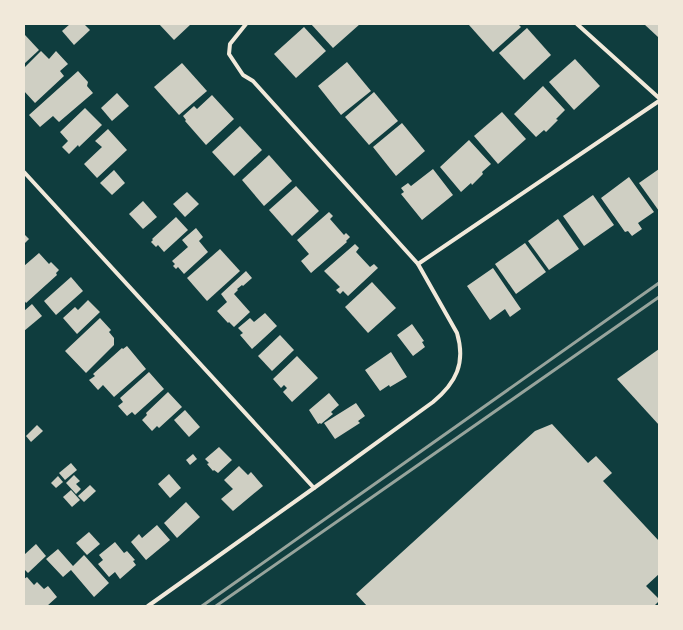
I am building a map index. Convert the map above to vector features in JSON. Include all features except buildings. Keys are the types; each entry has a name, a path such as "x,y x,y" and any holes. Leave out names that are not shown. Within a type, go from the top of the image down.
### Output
{"street":[{"path":"148,606 446,392 461,360 461,346 457,333 418,264 253,81 243,75 229,54 230,44 246,24"},
{"path":"577,24 659,98"},
{"path":"418,264 659,101"},
{"path":"24,172 314,488"}],"railway":[{"path":"202,606 659,283"},
{"path":"216,606 659,297"}]}
